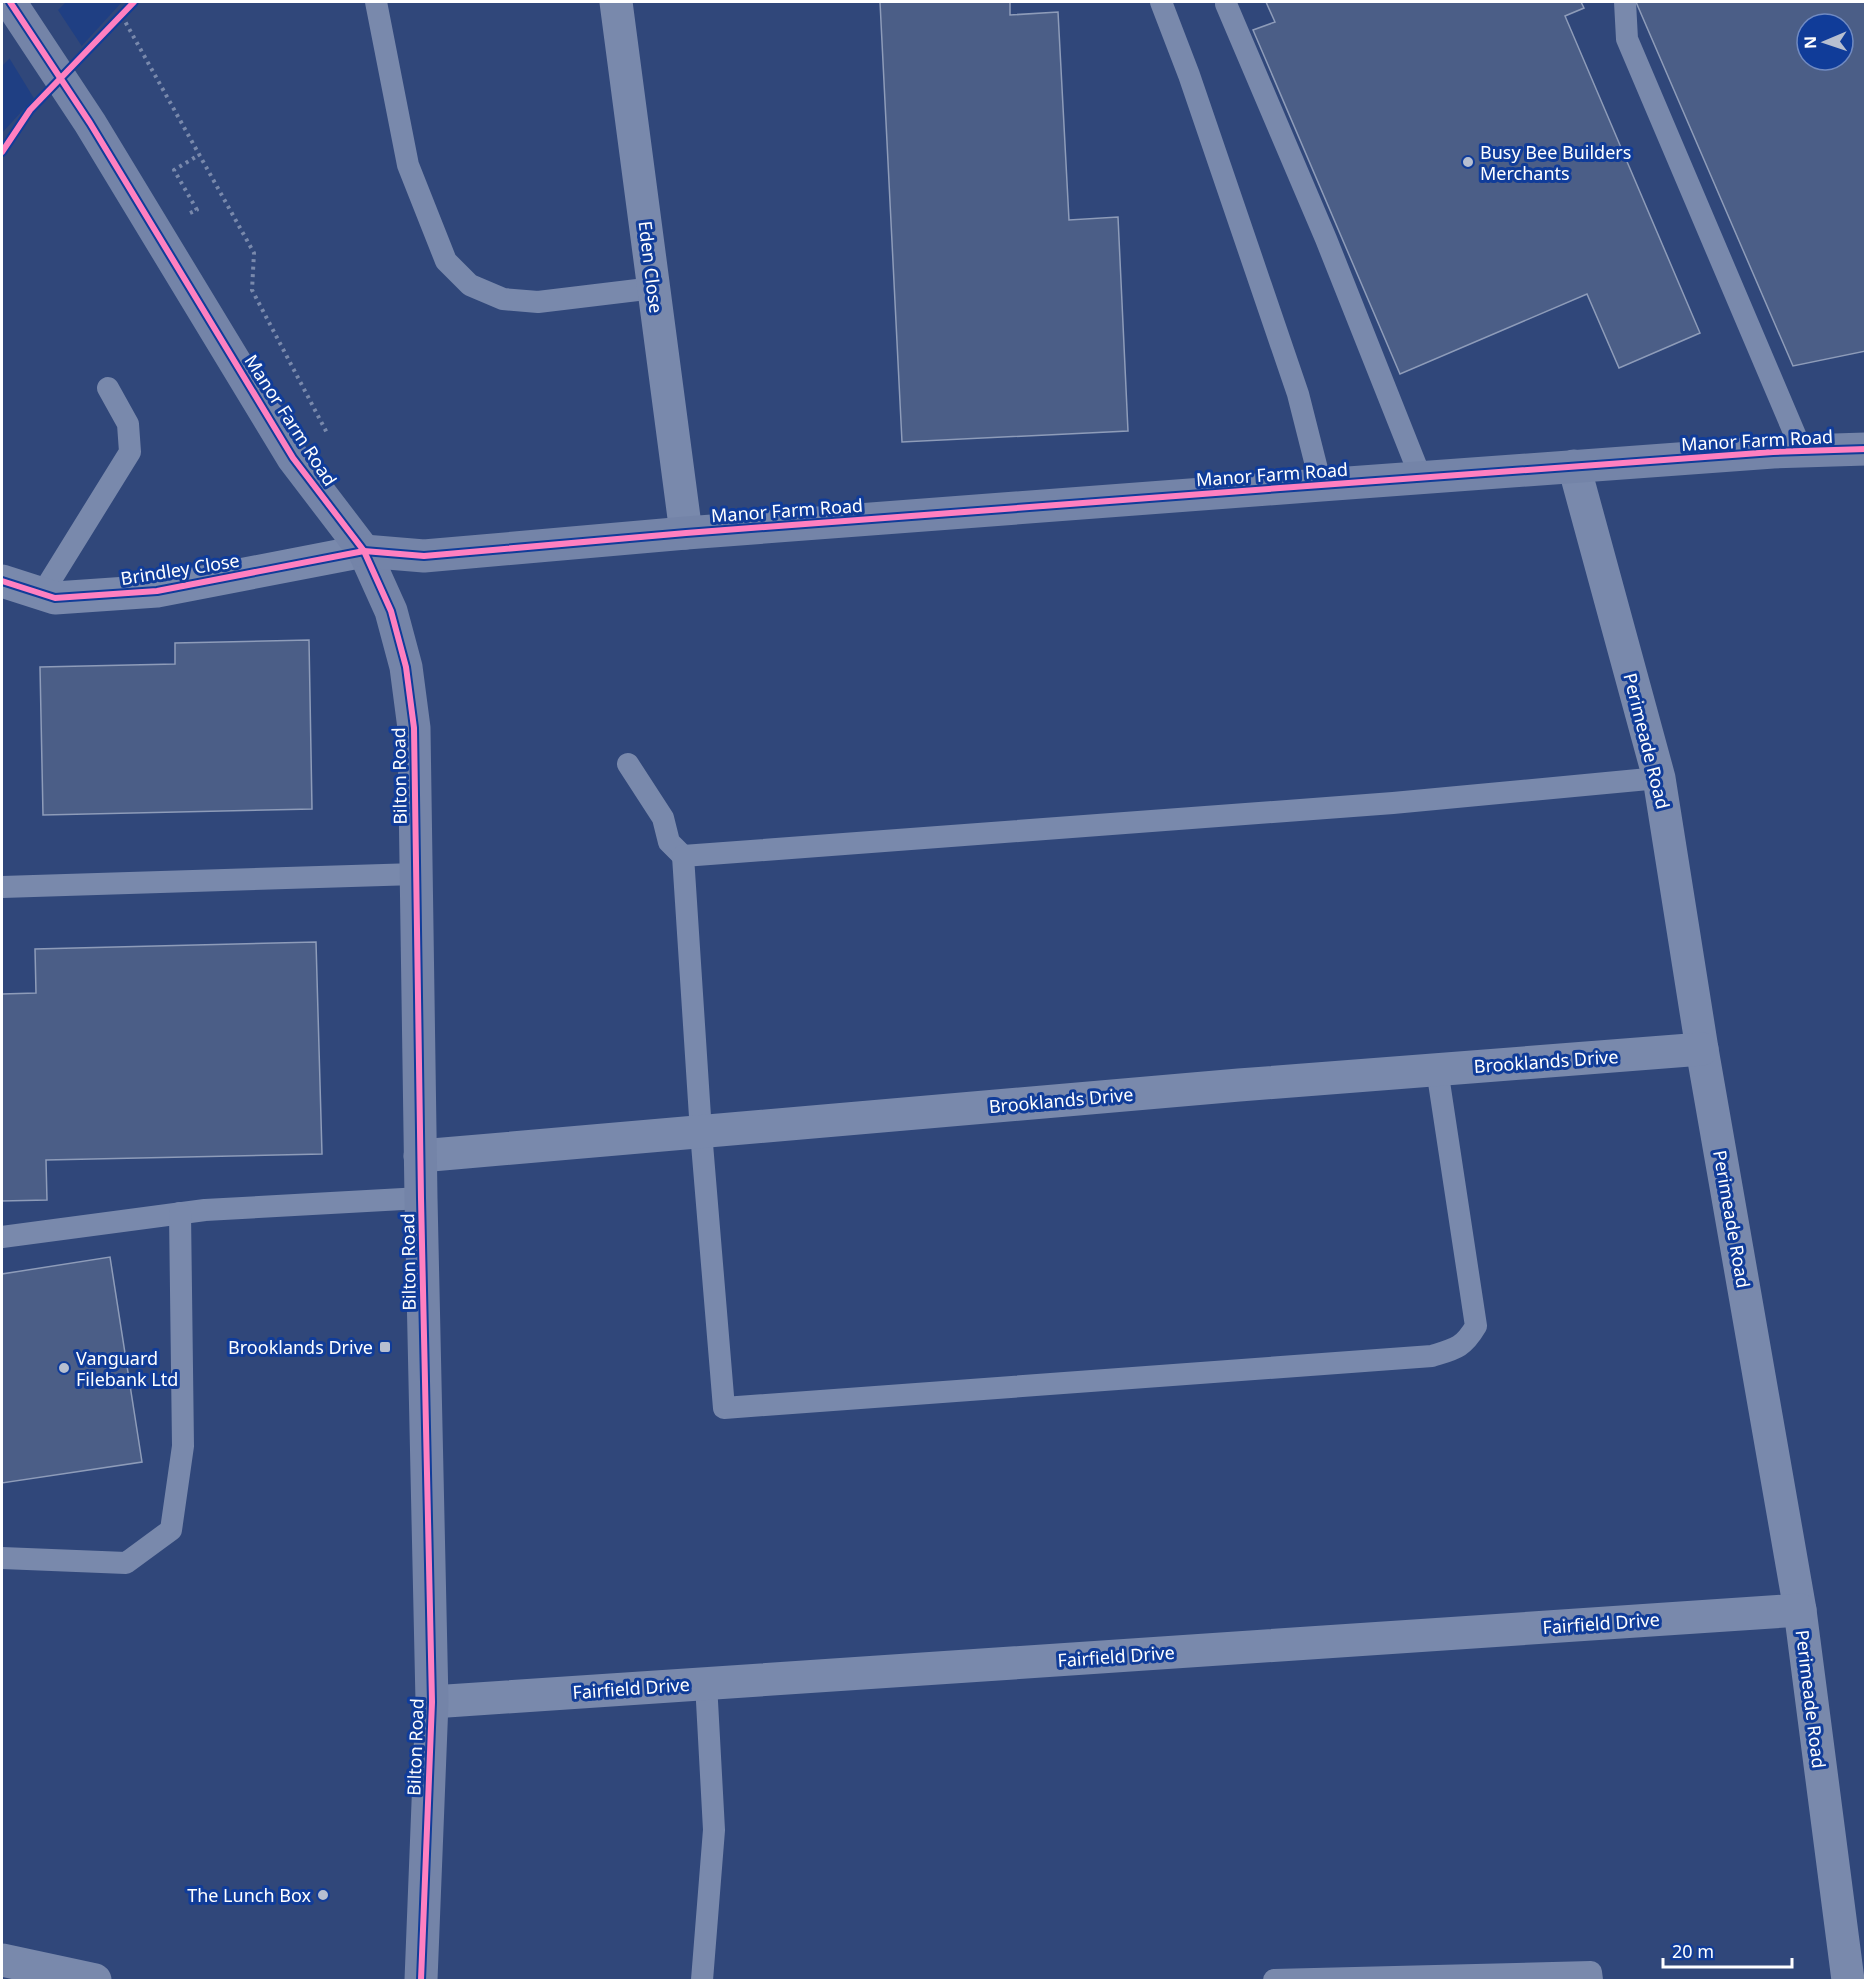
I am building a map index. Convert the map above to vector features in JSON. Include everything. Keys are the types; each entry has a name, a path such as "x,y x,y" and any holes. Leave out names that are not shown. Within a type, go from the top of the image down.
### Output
{"street":[{"name":"Manor Farm Road","path":"10,2 90,123 293,458 364,551 424,556 686,532 1574,466 1866,449"},
{"name":"Eden Close","path":"616,2 686,532"},
{"name":"Perimeade Road","path":"1574,466 1659,777 1702,1049 1800,1610 1848,1980"},
{"name":"Brindley Close","path":"2,580 55,598 157,591 364,551"},
{"name":"Bilton Road","path":"364,551 391,611 406,667 414,728 420,1156 432,1702 421,1980"},
{"name":"Brooklands Drive","path":"420,1156 1437,1069 1702,1049"},
{"name":"Fairfield Drive","path":"432,1702 1800,1610"},
{"path":"2,1960 95,1980"}],"lane":[{"path":"376,2 408,165 446,261 470,285 503,299 538,302 654,288"},
{"path":"1161,2 1189,75 1298,394 1321,485"},
{"path":"1625,2 1627,39 1802,451"},
{"path":"1227,4 1326,239 1421,478"},
{"path":"42,594 130,452 128,424 108,388"},
{"path":"628,764 650,794 663,818 669,842 683,856 701,1132 724,1408 1432,1356 1457,1349 1468,1340 1476,1326 1437,1069"},
{"path":"683,856 1369,805 1659,777"},
{"path":"2,887 416,874"},
{"path":"2,1237 205,1210 421,1198"},
{"path":"2,1558 126,1563 171,1530 183,1446 180,1213"},
{"path":"702,1980 714,1830 706,1683"},
{"path":"1274,1980 1591,1972 1592,1980"}],"path":[{"path":"114,23 128,9"},
{"path":"122,16 254,253 252,290 337,451 321,495"},
{"path":"197,210 174,170 199,155"}],"water":[{"path":"66,2 122,2 2,133 2,66"}],"pier":[{"path":"56,7 83,48 35,100 8,56"}],"building":[{"path":"880,2 1010,2 1010,15 1058,12 1069,220 1118,217 1128,431 902,442"},
{"name":"Busy Bee Builders Merchants","path":"1266,2 1581,2 1584,8 1565,16 1700,333 1619,368 1587,294 1400,374 1253,30 1275,22"},
{"path":"1636,2 1866,2 1866,351 1793,366"},
{"path":"309,640 312,809 43,815 40,667 175,664 175,643"},
{"path":"316,942 322,1154 46,1160 47,1200 2,1201 2,994 36,993 35,949"},
{"name":"Vanguard Filebank Ltd","path":"110,1257 142,1462 2,1483 2,1274"}],"cycle path":[{"path":"10,2 90,123 293,458 364,551 391,611 406,667 414,728 432,1702 421,1980"},
{"path":"2,152 30,110 134,2"},
{"path":"2,581 55,598 157,591 364,551 424,556 686,533 1321,485 1773,452 1866,449"}],"place":[{"name":"Busy Bee Builders Merchants","path":"1468,162"},
{"name":"Brooklands Drive","path":"385,1347"},
{"name":"Vanguard Filebank Ltd","path":"64,1368"},
{"name":"The Lunch Box","path":"323,1895"}]}
